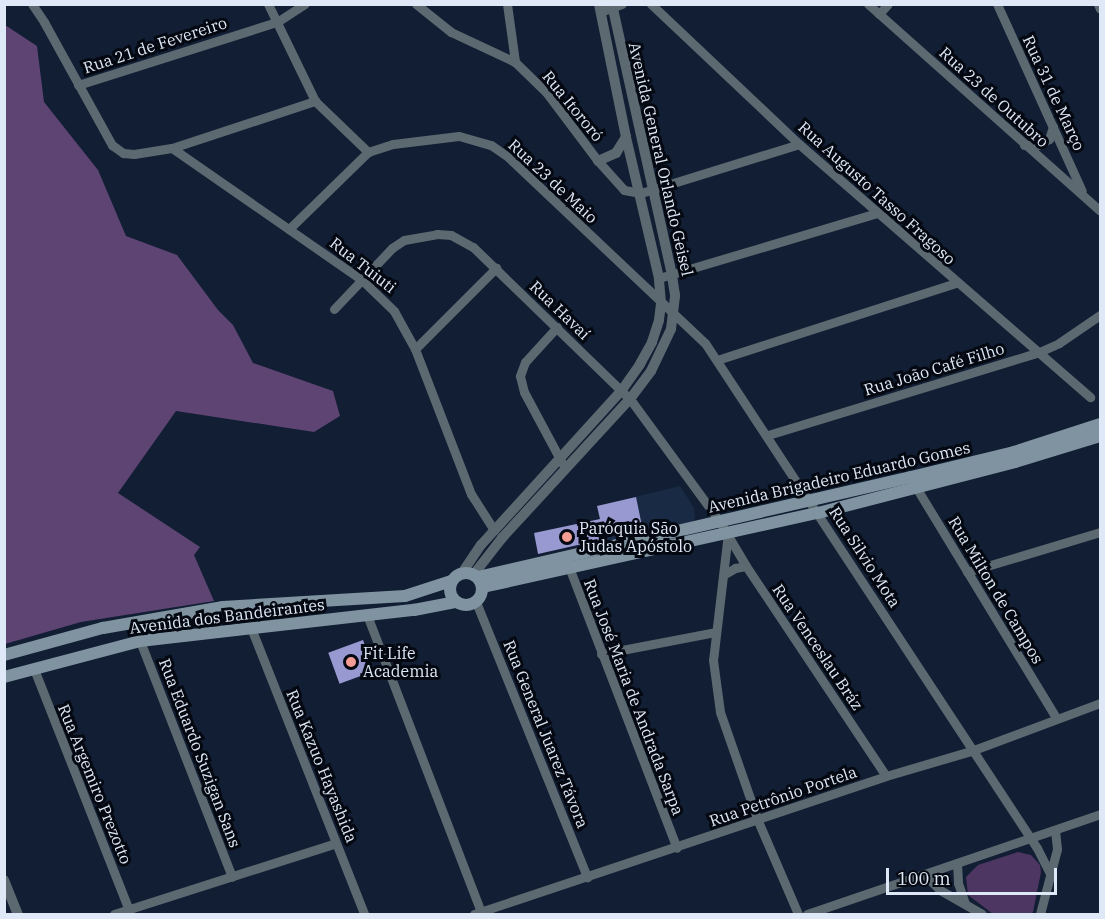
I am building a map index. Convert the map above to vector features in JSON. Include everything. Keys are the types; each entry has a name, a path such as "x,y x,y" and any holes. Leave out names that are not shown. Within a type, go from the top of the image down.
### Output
{"main road":[{"name":"Avenida Brigadeiro Eduardo Gomes","path":"474,578 728,533 818,513 1101,424"},
{"name":"Avenida Brigadeiro Eduardo Gomes","path":"567,563 720,522 811,501 914,483 1101,436"},
{"name":"Avenida dos Bandeirantes","path":"7,656 102,628 213,609 405,596 451,581 474,578"},
{"path":"474,578 476,602"},
{"path":"451,581 450,592 456,602"},
{"name":"Avenida dos Bandeirantes","path":"4,677 140,641 414,610 456,602 466,605 476,602"}],"street":[{"path":"32,4 112,145 123,153 134,154 172,148 315,100"},
{"path":"268,4 315,100 368,152"},
{"name":"Rua 21 de Fevereiro","path":"78,85 277,22 305,4"},
{"name":"Rua Itororó","path":"416,4 451,32 515,62 546,92 598,161 624,190 641,193"},
{"path":"507,4 515,62"},
{"name":"Rua Augusto Tasso Fragoso","path":"651,4 799,144 955,283 1090,398"},
{"name":"Rua 23 de Outubro","path":"868,4 1101,211"},
{"path":"879,14 888,4"},
{"name":"Rua 31 de Março","path":"997,4 1084,195"},
{"path":"1098,4 1101,9"},
{"path":"599,8 615,6"},
{"name":"Avenida General Orlando Geisel","path":"474,578 492,549 630,399 664,347 675,313 672,275 615,6"},
{"name":"Avenida General Orlando Geisel","path":"474,578 494,531 622,390 652,342 661,303 659,278 599,8"},
{"path":"1024,144 1038,145 1049,139 1053,127"},
{"name":"Rua 23 de Maio","path":"289,229 368,152 393,144 440,137 475,139 491,145 507,156 661,303"},
{"path":"598,161 616,153 626,137"},
{"path":"641,193 799,144"},
{"name":"Rua Tuiuti","path":"172,148 362,280 394,311 415,350 471,494 494,531"},
{"path":"659,278 878,213"},
{"name":"Rua Havaí","path":"334,309 392,248 404,240 437,234 464,239 622,390 728,533"},
{"path":"415,350 496,268"},
{"path":"717,360 955,283"},
{"name":"Rua Silvio Mota","path":"661,303 675,313 717,360 1030,838 1050,873"},
{"name":"Rua João Café Filho","path":"768,435 1037,353 1059,343 1098,319"},
{"path":"557,327 525,362 520,376 524,392 559,459 567,468"},
{"name":"Rua Milton de Campos","path":"914,483 1056,718"},
{"path":"967,572 1101,532"},
{"path":"728,533 713,660 720,712 758,821 798,915"},
{"name":"Rua Venceslau Bráz","path":"728,533 746,566 886,776"},
{"name":"Rua José Maria de Andrada Sarpa","path":"567,563 677,848"},
{"path":"725,573 746,566"},
{"name":"Rua General Juarez Távora","path":"476,602 587,877"},
{"path":"367,615 479,914"},
{"name":"Rua Kazuo Hayashida","path":"251,628 364,915"},
{"path":"601,654 715,632"},
{"name":"Rua Eduardo Suzigan Sans","path":"140,641 232,877"},
{"name":"Rua Argemiro Prezotto","path":"34,669 129,910"},
{"name":"Rua Petrônio Portela","path":"479,914 886,776 971,751 1101,703"},
{"path":"807,915 1101,814"},
{"path":"1040,915 1057,849 1055,830"},
{"path":"114,915 336,843"},
{"path":"957,863 958,883 965,903"},
{"path":"924,874 940,890 982,915"},
{"path":"4,880 18,915"}],"shaded area":[{"path":"5,25 37,46 44,102 98,170 126,236 177,255 218,310 233,325 253,363 333,391 340,416 314,432 176,411 118,493 200,547 194,555 214,601 81,622 5,644"},
{"path":"680,486 694,508 695,518 690,525 605,542 597,506"},
{"path":"1018,852 1031,855 1040,865 1041,872 1033,912 1031,914 993,914 968,895 966,877 978,865"}],"building":[{"path":"636,497 642,526 599,535 600,540 538,554 534,533 600,519 597,506"},
{"name":"Fit Life Academia","path":"363,640 374,671 340,684 328,653"}],"place":[{"name":"Paróquia São Judas Apóstolo","path":"567,537"},
{"name":"Fit Life Academia","path":"351,662"}]}
